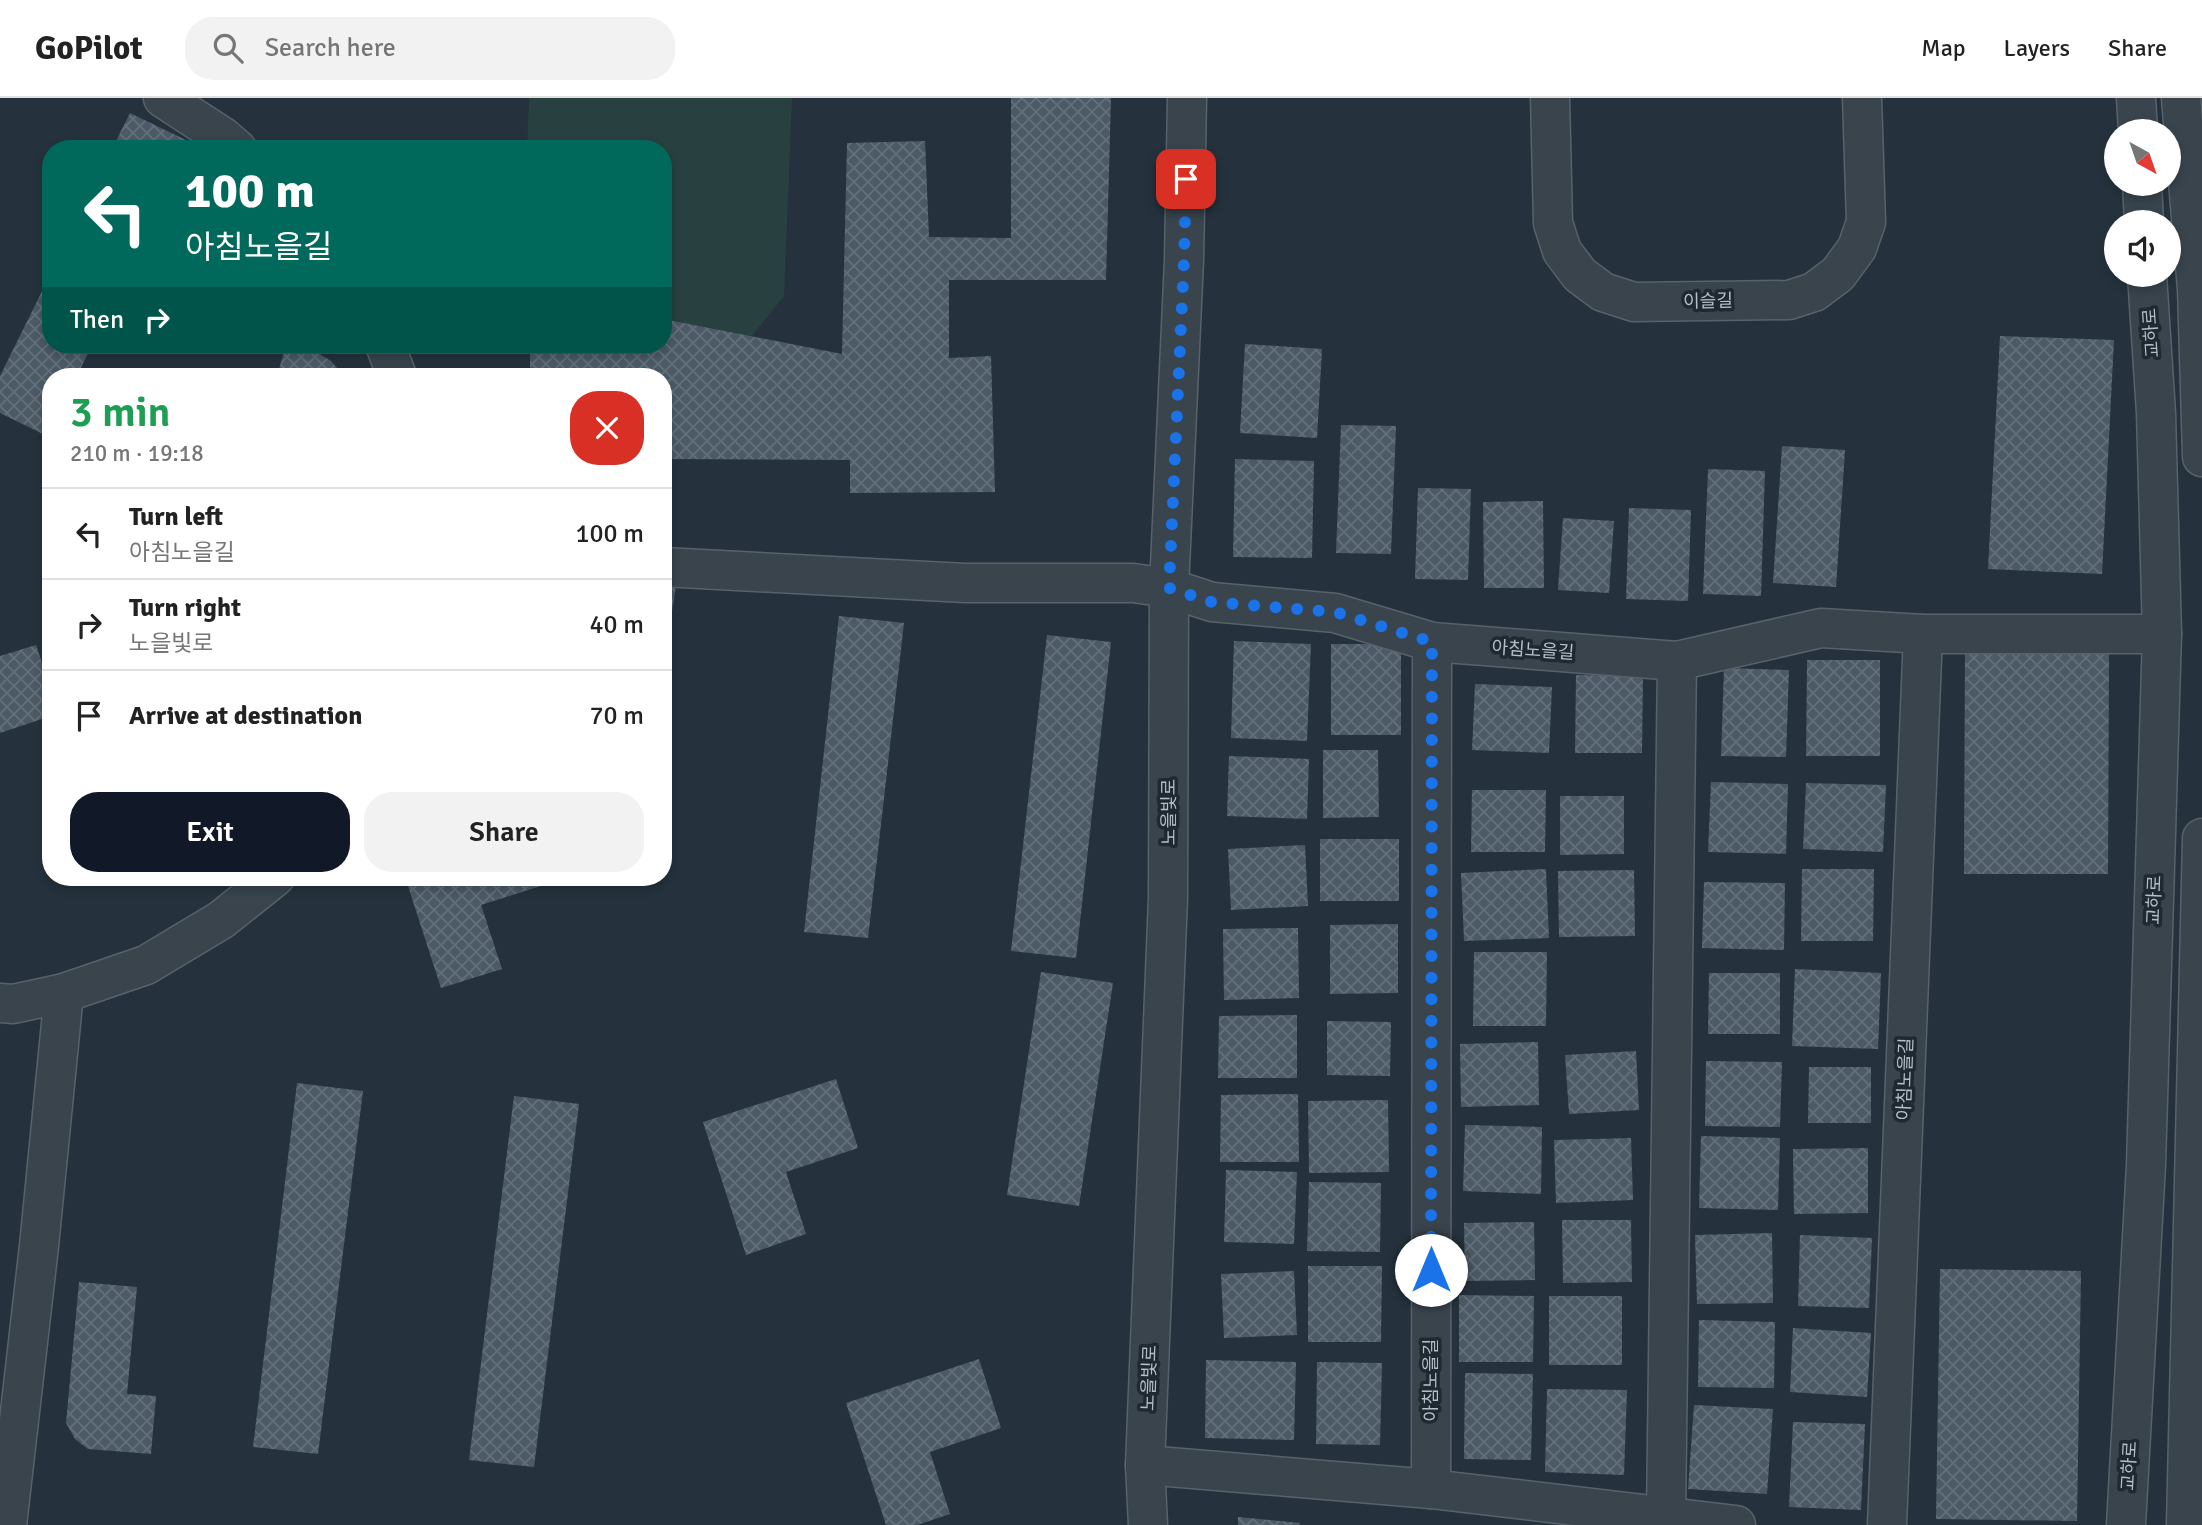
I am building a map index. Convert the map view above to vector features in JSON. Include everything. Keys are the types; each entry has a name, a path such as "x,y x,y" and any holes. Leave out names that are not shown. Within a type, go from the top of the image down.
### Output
{"street":[{"path":"163,98 226,140"},
{"name":"노을빛로","path":"1148,1525 1145,1465 1168,898 1169,588 1184,260 1187,98"},
{"name":"이슬길","path":"1550,98 1553,223 1562,251 1580,275 1603,292 1634,302 1789,300 1814,292 1838,274 1857,248 1866,222 1862,98"},
{"path":"2136,98 2137,119"},
{"path":"2181,98 2197,289 2202,457"},
{"name":"교하로","path":"2126,1525 2147,1164 2162,634 2156,413 2148,287"},
{"name":"아침노을길","path":"672,567 965,583 1133,583 1169,588 1212,602 1335,612 1432,642 1677,661 1822,628 1923,634 2162,634"},
{"name":"아침노을길","path":"1887,1525 1923,634"},
{"name":"아침노을길","path":"1431,1489 1432,642"},
{"path":"1666,1517 1677,661"},
{"path":"2186,1525 2202,838"},
{"path":"0,1003 13,1004 64,993 146,965 221,920 264,886"},
{"path":"7,1525 64,993"},
{"path":"1145,1465 1431,1489 1737,1525"}],"green space":[{"path":"529,98 792,98 784,296 752,336 672,332 672,140 527,140"}],"building":[{"path":"1011,98 1111,98 1106,280 949,280 949,358 991,356 995,492 850,493 850,460 672,459 672,368 530,368 530,354 672,354 672,321 842,354 847,143 925,141 929,237 1011,238"},
{"path":"130,113 186,140 116,140"},
{"path":"42,291 42,354 88,354 81,368 42,368 42,434 0,413 0,376"},
{"path":"2000,336 2114,340 2102,574 1988,569"},
{"path":"1245,344 1322,349 1317,438 1240,433"},
{"path":"283,354 320,354 337,368 279,368"},
{"path":"1341,425 1396,426 1391,554 1336,553"},
{"path":"1782,446 1845,450 1836,587 1773,583"},
{"path":"1235,459 1314,461 1312,558 1233,557"},
{"path":"1708,469 1765,471 1761,596 1703,594"},
{"path":"1418,488 1471,489 1468,580 1415,579"},
{"path":"1543,501 1544,588 1484,588 1483,502"},
{"path":"1629,508 1691,510 1688,601 1626,599"},
{"path":"1563,518 1614,521 1609,593 1558,590"},
{"path":"672,585 676,586 672,612"},
{"path":"839,616 904,623 868,938 804,932"},
{"path":"1047,635 1111,642 1076,958 1011,951"},
{"path":"1234,641 1311,644 1307,741 1231,738"},
{"path":"1331,644 1401,644 1401,735 1331,735"},
{"path":"36,645 42,663 42,719 0,733 0,656"},
{"path":"1965,648 2109,648 2108,874 1964,874"},
{"path":"1807,660 1880,660 1880,756 1806,756"},
{"path":"1724,668 1789,670 1786,757 1721,756"},
{"path":"1576,675 1643,676 1642,753 1575,753"},
{"path":"1475,684 1552,687 1549,753 1472,750"},
{"path":"1323,750 1378,750 1379,817 1323,818"},
{"path":"1229,756 1309,759 1307,819 1227,816"},
{"path":"1711,782 1788,784 1786,854 1708,852"},
{"path":"1806,783 1886,785 1883,852 1803,849"},
{"path":"1472,790 1546,790 1545,852 1471,852"},
{"path":"1560,796 1624,796 1624,854 1560,855"},
{"path":"1320,839 1399,839 1399,901 1320,901"},
{"path":"1305,845 1308,906 1231,910 1228,849"},
{"path":"1546,869 1549,938 1464,941 1461,873"},
{"path":"1802,869 1874,869 1873,941 1801,941"},
{"path":"1634,870 1635,936 1559,937 1558,871"},
{"path":"1704,882 1785,883 1784,950 1702,948"},
{"path":"408,886 540,886 481,905 502,969 441,988"},
{"path":"1398,924 1398,993 1330,994 1330,925"},
{"path":"1298,928 1299,998 1224,1000 1223,929"},
{"path":"1474,952 1547,952 1546,1026 1473,1026"},
{"path":"1795,969 1881,973 1878,1049 1792,1046"},
{"path":"1041,972 1113,983 1079,1206 1007,1195"},
{"path":"1709,973 1780,973 1780,1034 1708,1034"},
{"path":"1297,1015 1297,1078 1218,1078 1219,1016"},
{"path":"1327,1021 1391,1022 1390,1076 1327,1075"},
{"path":"1538,1042 1539,1105 1461,1107 1460,1044"},
{"path":"1636,1051 1639,1110 1569,1114 1565,1055"},
{"path":"1706,1061 1782,1062 1780,1127 1705,1126"},
{"path":"1809,1067 1871,1067 1871,1123 1808,1123"},
{"path":"836,1079 858,1148 786,1172 806,1234 746,1255 703,1122"},
{"path":"297,1083 363,1091 318,1454 253,1447"},
{"path":"1298,1094 1299,1162 1220,1162 1221,1095"},
{"path":"514,1096 579,1104 534,1467 469,1460"},
{"path":"1388,1100 1389,1172 1309,1173 1308,1101"},
{"path":"1465,1125 1542,1127 1541,1194 1463,1191"},
{"path":"1701,1136 1780,1138 1778,1210 1699,1208"},
{"path":"1631,1138 1633,1200 1556,1203 1554,1140"},
{"path":"1868,1148 1868,1213 1794,1214 1793,1149"},
{"path":"1226,1170 1297,1172 1294,1244 1224,1242"},
{"path":"1309,1182 1381,1183 1380,1252 1307,1251"},
{"path":"1562,1220 1631,1220 1632,1282 1563,1283"},
{"path":"1534,1222 1535,1280 1465,1281 1464,1223"},
{"path":"1772,1233 1773,1303 1697,1304 1695,1235"},
{"path":"1800,1235 1872,1238 1869,1308 1798,1306"},
{"path":"1308,1266 1382,1266 1381,1342 1308,1342"},
{"path":"1940,1269 2081,1271 2077,1521 1936,1519"},
{"path":"1294,1271 1297,1335 1224,1338 1221,1274"},
{"path":"79,1282 137,1287 127,1394 156,1396 151,1454 88,1449 75,1439 66,1423"},
{"path":"1459,1295 1534,1296 1533,1362 1459,1362"},
{"path":"1549,1296 1622,1296 1622,1365 1549,1365"},
{"path":"1699,1320 1775,1322 1774,1388 1698,1387"},
{"path":"1793,1328 1871,1333 1867,1397 1790,1392"},
{"path":"979,1359 1001,1428 930,1452 950,1514 917,1525 886,1525 846,1403"},
{"path":"1206,1360 1296,1362 1294,1440 1205,1438"},
{"path":"1317,1362 1382,1363 1380,1445 1316,1444"},
{"path":"1465,1373 1533,1374 1531,1460 1464,1459"},
{"path":"1547,1389 1627,1390 1624,1475 1545,1472"},
{"path":"1694,1405 1773,1409 1767,1494 1688,1489"},
{"path":"1793,1422 1865,1424 1861,1510 1789,1507"},
{"path":"1238,1517 1300,1523 1238,1525"}],"route":[{"path":"1186,179 1169,588 1212,602 1335,612 1432,642 1431,1270"}]}
